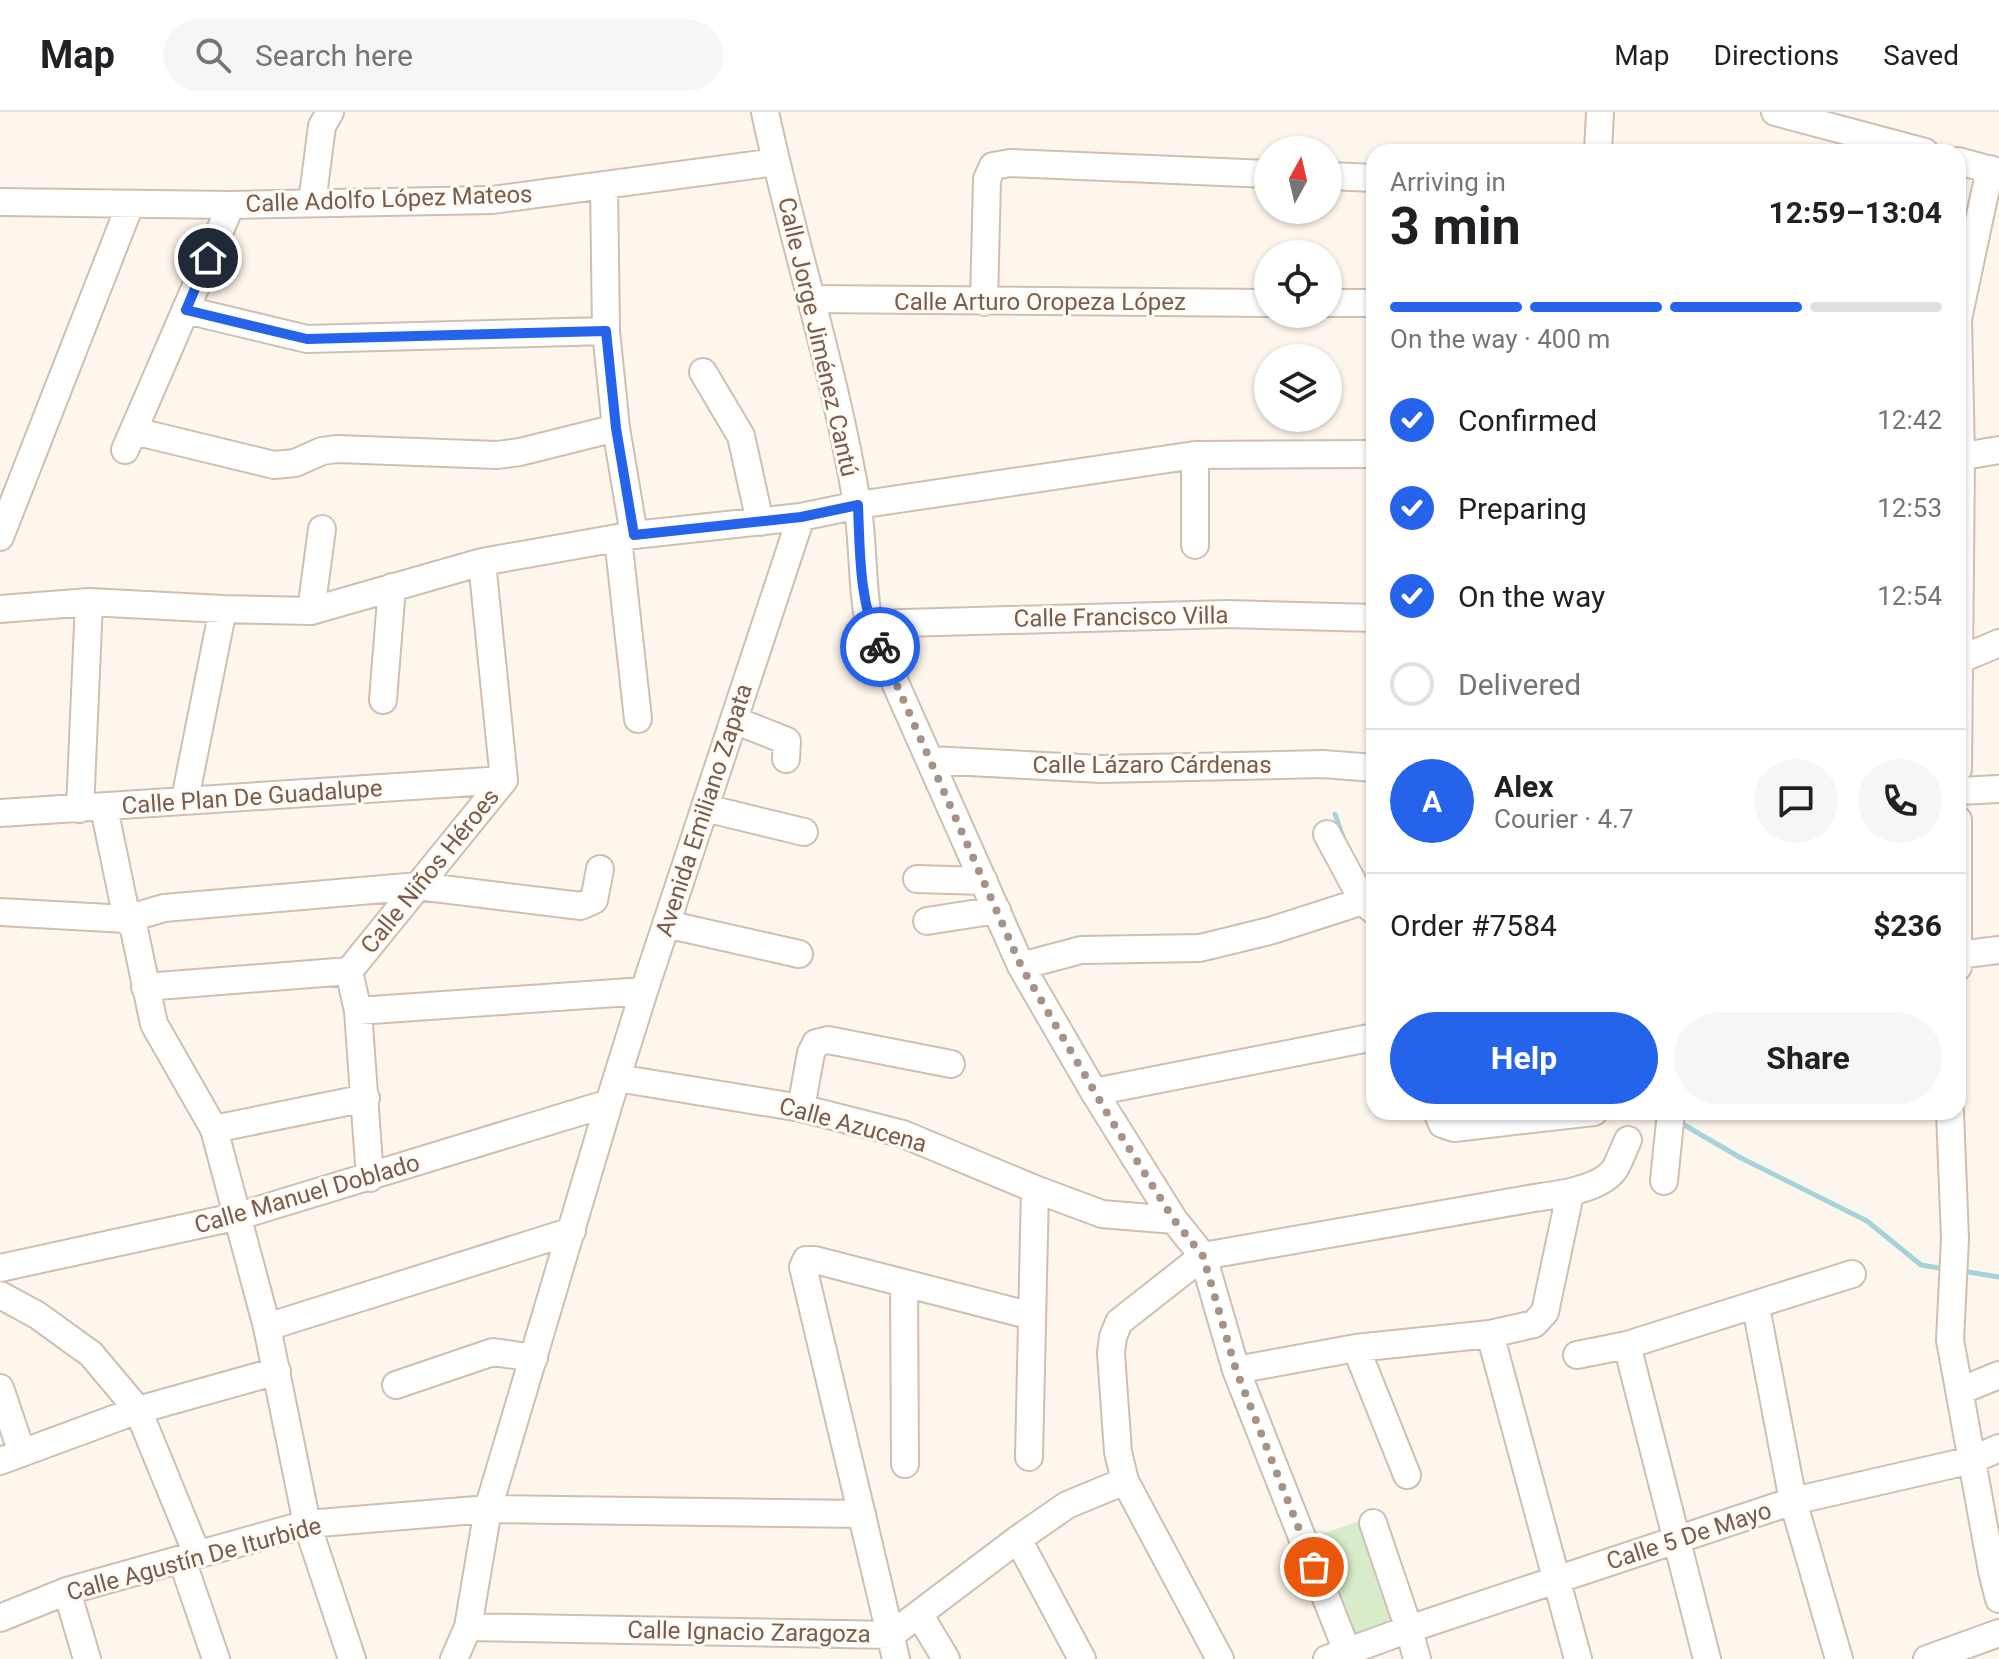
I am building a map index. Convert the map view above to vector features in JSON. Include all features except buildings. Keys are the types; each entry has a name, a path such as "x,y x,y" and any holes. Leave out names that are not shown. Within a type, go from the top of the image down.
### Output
{"street":[{"path":"312,203 322,126 330,112"},
{"name":"Calle Jorge Jiménez Cantú","path":"765,112 812,299 858,505 863,592 869,624 1021,966 1094,1092 1174,1220 1203,1256 1236,1370 1337,1655"},
{"path":"1598,144 1600,112"},
{"path":"1775,112 1895,144"},
{"name":"Calle Adolfo López Mateos","path":"1,205 492,200 776,162"},
{"path":"984,302 987,179 993,166 1010,163 1254,173"},
{"path":"1966,163 1994,171 1966,286"},
{"path":"1342,177 1366,178"},
{"path":"604,185 606,331 626,536 638,719"},
{"path":"0,537 130,205"},
{"path":"231,205 130,441 274,465 295,463 322,451 337,449 508,454 616,428"},
{"name":"Calle Arturo Oropeza López","path":"812,299 1254,303"},
{"path":"1342,303 1366,303"},
{"path":"186,310 307,339 606,331"},
{"path":"703,372 741,436 760,522"},
{"path":"1966,456 1999,450"},
{"path":"0,609 89,602 311,611 482,562 626,536 801,517 858,505 1195,455 1366,454"},
{"path":"1195,455 1195,545"},
{"name":"Avenida Emiliano Zapata","path":"454,1659 468,1627 488,1509 613,1091 801,517"},
{"path":"311,611 322,529"},
{"name":"Calle Niños Héroes","path":"370,1178 358,1011 349,971 504,780 482,562"},
{"path":"383,700 392,587"},
{"path":"89,602 92,808 127,919 134,929 154,1024 214,1129 267,1327 307,1524 352,1659"},
{"path":"185,799 223,609"},
{"name":"Calle Francisco Villa","path":"869,624 1228,614 1366,618"},
{"path":"1966,657 1999,643"},
{"path":"734,720 784,738 788,745 786,759"},
{"name":"Calle Lázaro Cárdenas","path":"931,760 1101,769 1323,764 1366,767"},
{"name":"Calle Plan De Guadalupe","path":"0,813 504,780"},
{"path":"1966,791 1999,789"},
{"path":"705,808 804,832"},
{"path":"1021,966 1081,950 1200,948 1365,905 1327,834"},
{"path":"0,912 127,919 164,908 418,886 586,906 596,896 600,869"},
{"path":"917,879 984,881"},
{"path":"927,921 997,910"},
{"path":"666,924 799,954"},
{"path":"1966,954 1999,950"},
{"path":"145,987 349,971"},
{"path":"358,1011 644,991"},
{"path":"1094,1092 1366,1039"},
{"path":"801,1108 811,1053 816,1043 828,1040 951,1064"},
{"name":"Calle Azucena","path":"613,1091 801,1108 903,1134 1102,1214 1174,1220"},
{"name":"Calle Manuel Doblado","path":"0,1268 239,1216 370,1178 613,1091"},
{"path":"214,1129 366,1098"},
{"path":"1440,1120 1442,1124 1454,1128 1524,1120"},
{"path":"1664,1181 1670,1120"},
{"path":"1950,1120 1955,1239 1950,1340 1999,1599"},
{"path":"1220,1659 1125,1481 1118,1452 1111,1353 1119,1322 1203,1256 1570,1194 1609,1175 1628,1140"},
{"path":"1029,1457 1035,1189"},
{"path":"1236,1370 1356,1348 1490,1334 1539,1321 1545,1312 1570,1194"},
{"path":"267,1327 572,1231"},
{"path":"894,1647 803,1267 806,1260 815,1260 1032,1316"},
{"path":"1577,1355 1627,1345 1756,1307 1852,1274"},
{"path":"904,1284 905,1464"},
{"path":"0,1295 37,1315 91,1354 138,1410 190,1557 216,1659"},
{"path":"1756,1307 1793,1501 1839,1659"},
{"path":"1490,1334 1578,1659"},
{"path":"1627,1345 1707,1659"},
{"path":"1356,1348 1407,1475"},
{"path":"396,1385 493,1352 534,1358"},
{"path":"0,1388 11,1457 138,1410 277,1371"},
{"path":"1960,1391 1999,1375"},
{"name":"Calle 5 De Mayo","path":"1337,1655 1793,1501 1972,1460 1999,1448"},
{"name":"Calle Ignacio Zaragoza","path":"468,1627 894,1647 919,1614 1018,1539 1067,1505 1125,1481"},
{"name":"Calle Agustín De Iturbide","path":"0,1618 67,1591 307,1524 488,1509 862,1514"},
{"path":"1373,1523 1417,1659"},
{"path":"1018,1539 1082,1659"},
{"path":"67,1591 87,1659"},
{"path":"919,1614 946,1659"},
{"path":"1927,1659 1999,1633"}],"green space":[{"path":"1368,1518 1399,1625 1356,1643 1313,1537"}],"waterway":[{"path":"1335,814 1344,840"},
{"path":"1679,1122 1741,1158 1867,1221 1921,1265 1945,1269"},
{"path":"1962,1271 1999,1277"}],"way so far":[{"path":"880,647 1021,966 1094,1092 1174,1220 1203,1256 1236,1370 1314,1567"}],"route":[{"path":"208,258 186,310 307,339 606,331 616,428 634,535 801,517 858,505 863,592 869,624 880,647"}]}
